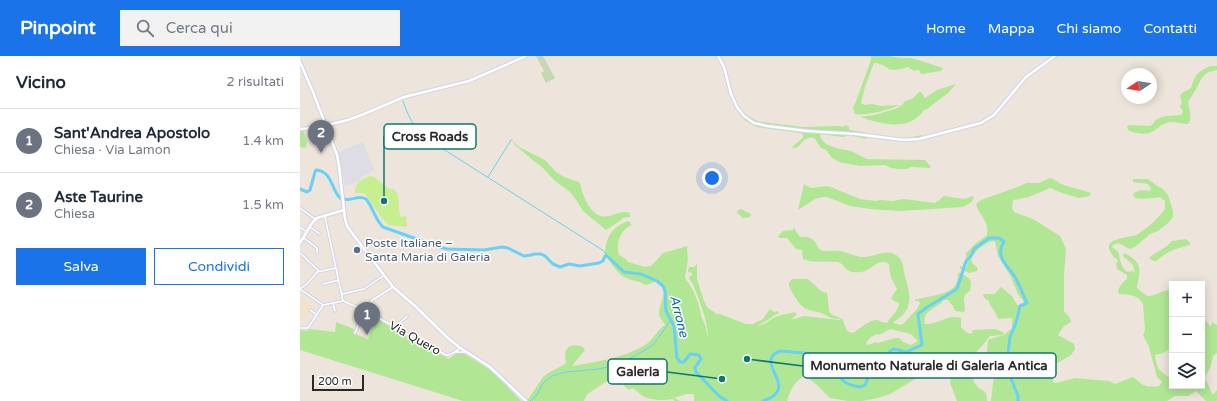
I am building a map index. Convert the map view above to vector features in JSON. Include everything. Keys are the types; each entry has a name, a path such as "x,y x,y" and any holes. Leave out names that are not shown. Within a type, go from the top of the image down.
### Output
{"street":[{"path":"300,129 310,129 360,116 404,97 469,81 526,56"},
{"path":"718,56 724,67 731,94 737,107 744,116 754,123 807,131 849,133 904,140 919,139 981,123 994,115 1029,74 1055,56"},
{"path":"300,62 338,159 343,197 343,204 340,211 315,219 300,243"},
{"path":"300,208 315,219"},
{"path":"340,211 345,216 346,223 350,231 383,276 393,287 457,345 493,369 526,401"},
{"path":"325,216 343,301 323,305 300,289 319,271 336,268"},
{"path":"300,227 307,232"},
{"path":"310,227 320,234"},
{"path":"303,238 317,248 317,253"},
{"path":"300,253 319,271"},
{"path":"341,294 364,289 383,276"},
{"path":"323,284 339,280"},
{"path":"355,333 365,310 371,301 393,287"},
{"name":"Via Quero","path":"343,301 365,310 446,355 460,351 461,348"},
{"path":"333,303 334,311"},
{"path":"300,328 308,328 323,305"},
{"path":"310,310 317,315"},
{"path":"396,327 407,316"},
{"name":"Via Quero","path":"453,353 457,348 457,345"},
{"name":"Via Quero","path":"453,353 466,352"}],"shaded area":[{"path":"363,142 374,170 359,178 360,181 345,186 338,152"},
{"path":"300,297 313,306 304,319 300,316"}],"green space":[{"path":"536,56 543,56 555,78 546,83 541,73 544,71"},
{"path":"871,56 912,58 943,68 941,71 921,74 919,70 914,71 908,67 898,70 891,70 883,65 874,63 861,103 865,105 872,104 881,106 899,105 877,112 855,114 853,108 871,60"},
{"path":"1210,66 1217,66 1217,70 1208,73 1203,77 1188,102 1190,116 1188,124 1174,122 1167,123 1153,132 1144,134 1128,130 1127,126 1130,125 1150,126 1160,118 1182,114 1183,111 1180,107 1182,102 1180,96 1182,93 1191,88 1198,74"},
{"path":"956,84 948,93 924,110 918,117 903,124 886,124 860,117 895,109 902,105 905,101 912,99 919,92 921,92 925,98 937,90"},
{"path":"745,114 761,122 803,127 843,127 846,125 849,127 849,130 896,138 922,135 922,137 901,139 871,135 865,139 849,135 843,137 821,134 820,136 826,144 851,151 867,159 925,160 931,167 911,167 907,169 899,169 891,168 885,165 860,166 839,162 832,158 826,150 821,148 815,139 806,139 799,146 792,148 803,138 801,133 757,127 744,120"},
{"path":"300,130 303,130 307,143 306,147 304,148 300,147"},
{"path":"512,140 519,147 545,160 555,171 564,177 579,182 587,203 596,214 601,216 611,216 625,212 630,213 630,217 623,218 606,230 583,211 570,192 554,180 541,166 515,145"},
{"path":"371,176 388,188 395,190 398,196 400,214 401,217 406,216 407,227 388,225 366,195 363,193 355,193 357,184 365,178"},
{"path":"1050,178 1061,184 1091,193 1089,196 1079,198 1050,188 1029,197 1013,200 1012,208 1014,212 1033,219 1060,236 1066,249 1064,311 1070,318 1071,322 1064,326 1058,335 1074,344 1075,349 1071,355 1054,365 1053,382 1056,383 1075,378 1109,381 1115,384 1133,377 1142,384 1151,387 1159,386 1162,382 1157,377 1149,347 1143,335 1145,330 1143,304 1139,298 1119,294 1119,288 1127,279 1127,275 1117,269 1116,264 1118,260 1112,255 1109,246 1114,241 1138,234 1146,229 1165,209 1165,201 1160,197 1144,199 1135,198 1133,194 1135,192 1141,190 1150,191 1151,188 1148,184 1133,182 1133,179 1148,179 1163,189 1168,195 1173,211 1173,217 1158,231 1150,234 1135,247 1130,249 1118,243 1112,247 1119,253 1121,264 1127,272 1133,271 1135,274 1133,265 1123,256 1124,253 1136,261 1139,267 1137,288 1147,296 1169,290 1169,350 1155,355 1159,368 1169,377 1169,389 1205,389 1205,379 1212,394 1214,394 1217,390 1217,401 1206,401 1196,391 1188,396 1175,396 1167,401 991,401 996,370 986,360 988,340 1004,335 1012,328 1012,318 999,319 989,301 984,298 983,295 994,294 1001,287 1012,296 1017,305 1022,305 1024,302 1018,294 1011,277 998,256 995,241 988,243 978,250 971,259 973,264 978,268 977,271 969,273 960,269 960,266 967,266 966,253 987,235 987,225 976,204 981,200 1026,183 1039,183"},
{"path":"804,184 811,188 827,186 860,199 876,201 904,199 935,203 944,196 964,199 974,197 968,205 962,207 901,211 850,206 827,197 822,197 815,199 798,210"},
{"path":"741,209 751,214 750,217 743,218 737,213 738,210"},
{"path":"629,221 632,225 622,233 618,241 618,250 619,255 628,262 645,267 651,266 663,253 688,246 688,259 685,278 693,290 698,303 706,327 707,337 707,326 703,311 689,277 692,273 688,272 689,267 694,267 697,264 697,279 707,307 717,314 746,324 753,324 763,319 770,309 774,312 778,311 779,313 757,326 764,324 778,316 794,312 797,314 791,320 804,316 839,320 842,318 847,331 852,333 870,321 878,320 887,323 896,311 899,303 891,298 897,289 891,277 889,264 881,262 865,271 851,272 837,262 812,261 803,259 802,250 796,249 787,238 780,238 778,236 783,231 793,230 794,227 801,237 809,237 821,250 840,251 861,257 890,253 900,258 909,297 906,311 894,322 900,325 903,324 917,309 920,303 915,300 949,290 954,286 957,280 958,272 969,278 971,282 970,291 964,298 964,312 955,311 948,300 944,300 925,316 924,320 925,324 930,324 947,318 956,317 961,318 961,327 966,332 971,334 973,330 995,329 1005,333 1002,335 990,336 973,355 971,360 975,384 985,392 987,401 957,401 950,383 951,370 949,365 938,363 924,377 917,378 890,394 862,401 848,401 830,398 806,376 799,380 791,389 787,401 694,401 694,394 687,394 674,398 680,401 675,401 672,399 657,400 643,396 632,388 629,390 619,381 610,379 589,393 584,401 527,401 543,377 565,364 565,353 568,347 574,345 583,347 585,350 572,366 600,361 628,353 645,345 665,325 659,315 659,309 664,293 663,285 660,282 655,282 646,285 624,277 616,270 604,254 607,241 611,233 625,222","holes":["890,329 911,334 918,341 911,345 903,342 899,338 868,345 866,343 872,336 882,334"]},
{"path":"1186,239 1190,245 1172,251 1156,261 1149,258 1172,241"},
{"path":"792,279 808,279 821,291 827,293 830,312 832,315 840,318 832,318 820,312 810,311 803,307 789,286"},
{"path":"364,314 374,319 371,324 361,320"},
{"path":"375,318 449,359 457,353 463,353 490,370 521,401 463,401 300,350 300,330 307,331 309,329 335,332 336,322 354,329 353,333 368,339"},
{"path":"1205,320 1211,327 1212,322 1217,325 1217,353 1213,356 1205,376"}],"waterway":[{"path":"403,101 410,119 421,135 604,251 607,255"},
{"path":"488,177 512,140"},
{"name":"Arrone","path":"300,189 307,192 310,190 316,170 321,171 328,177 340,198 348,200 360,197 366,199 383,227 447,249 484,250 502,247 508,248 524,256 541,254 553,264 560,267 569,264 580,266 599,263 603,261 605,256 607,256 624,272 641,274 657,281 663,286 665,291 666,311 674,326 677,358 680,362 684,362 690,354 699,355 701,359 695,367 696,372 719,396 727,401"},
{"name":"Arrone","path":"763,401 774,396 778,389 778,382 771,362 773,356 780,351 826,355 832,361 840,378 850,385 861,387 865,385 871,371 884,363 890,351 894,349 906,352 922,345 918,314 957,289 966,261 971,256 974,249 989,238 999,238 1004,242 1001,247 1001,256 1015,277 1027,303 1020,306 1016,323 1010,337 1007,362 1008,371 1018,396 1018,401"},
{"path":"530,401 537,395 543,383 552,376 565,372 599,369 615,365 635,356 653,345 671,320"}],"place":[{"name":"Aste Taurine","path":"321,153"},
{"name":"Cross Roads","path":"384,201"},
{"name":"Poste Italiane – Santa Maria di Galeria","path":"357,250"},
{"name":"Sant'Andrea Apostolo","path":"367,335"},
{"name":"Monumento Naturale di Galeria Antica","path":"747,359"},
{"name":"Galeria","path":"722,379"}]}
